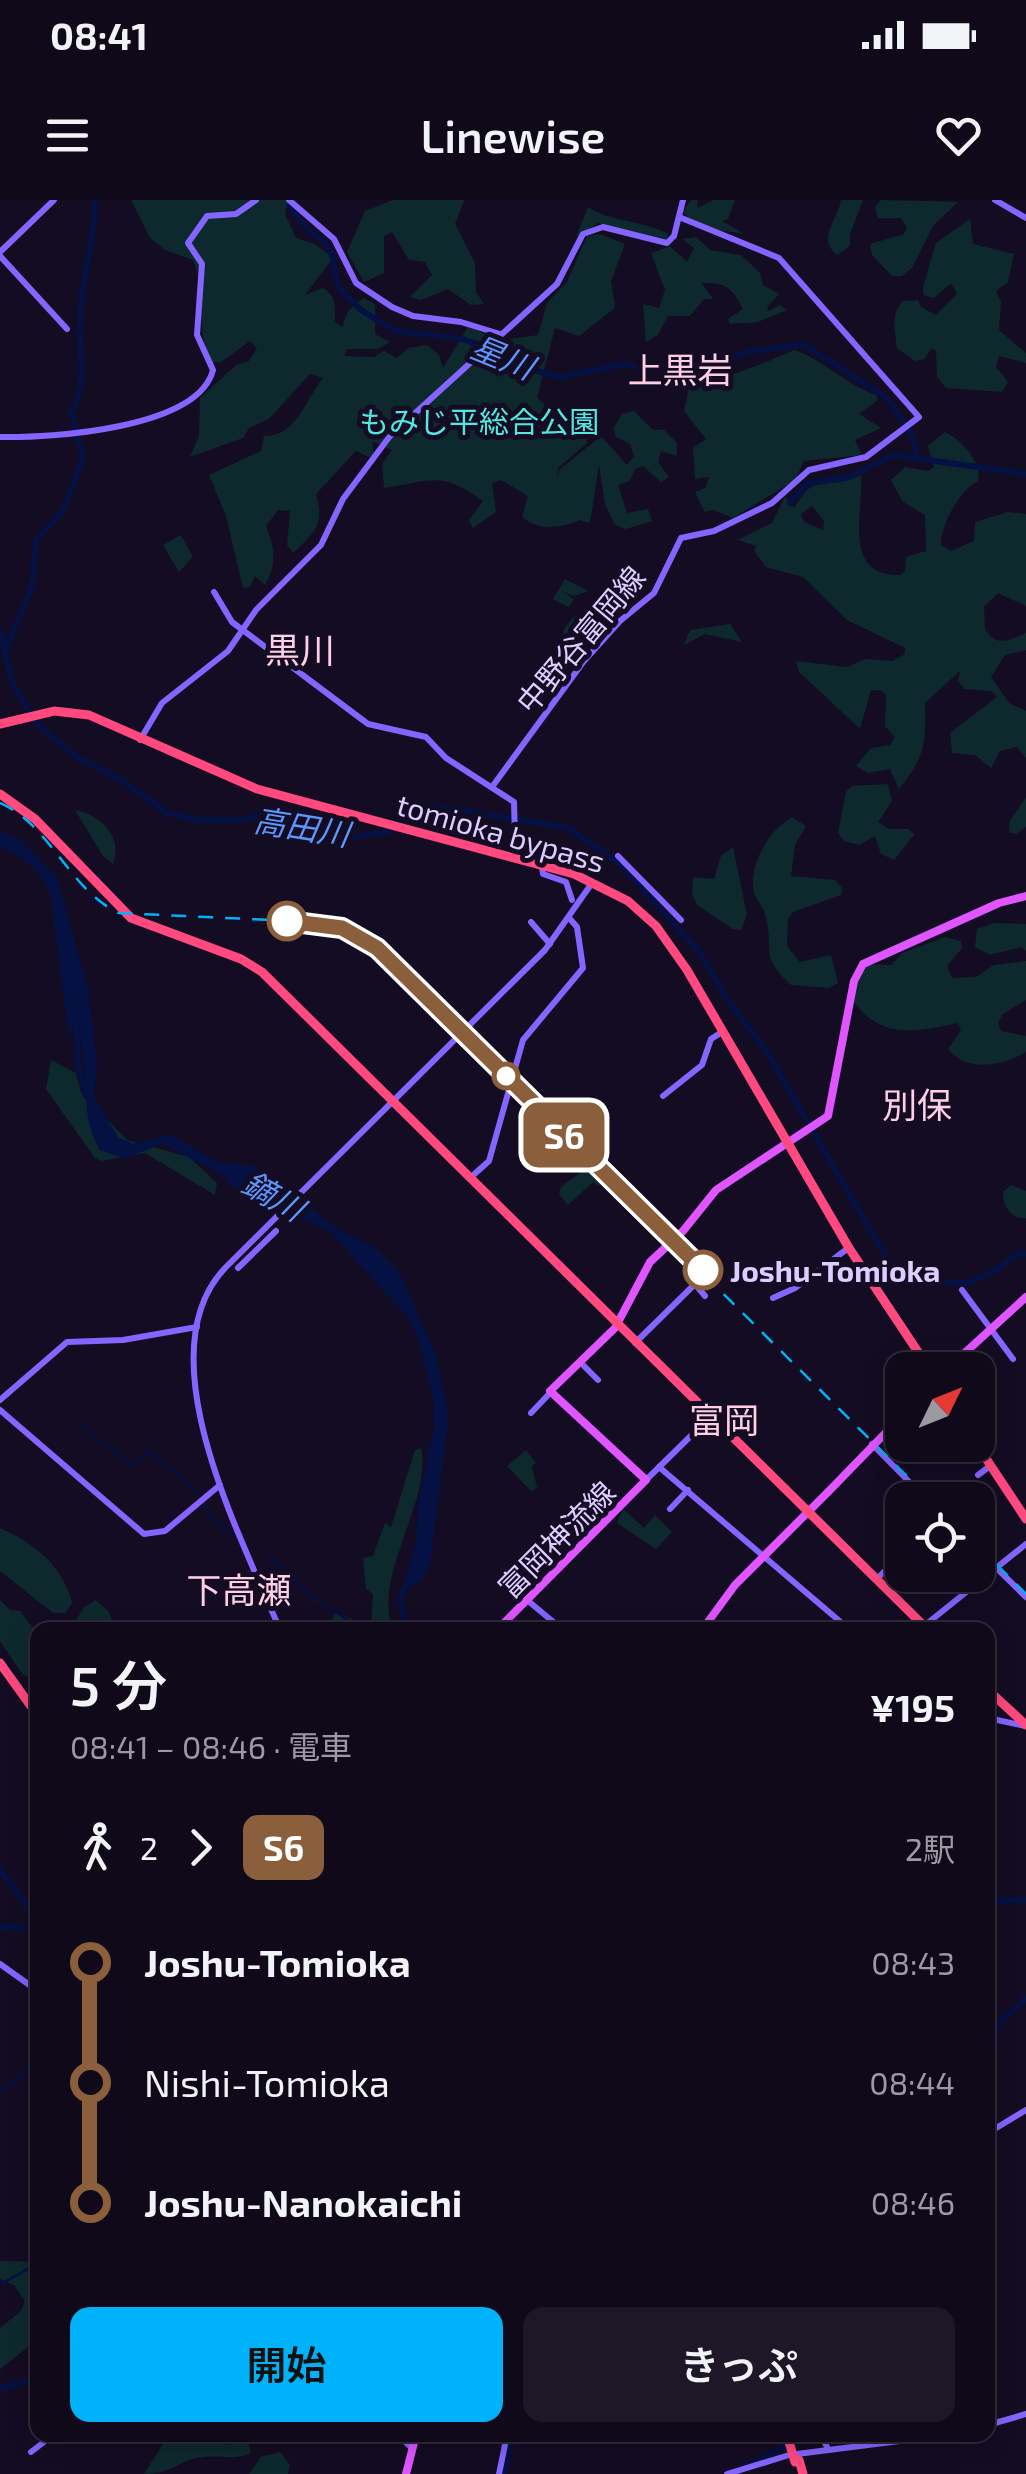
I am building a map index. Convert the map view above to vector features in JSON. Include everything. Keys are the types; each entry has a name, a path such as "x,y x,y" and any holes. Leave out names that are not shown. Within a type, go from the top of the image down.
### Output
{"highway":[{"name":"tomioka bypass","path":"4,724 54,712 89,715 256,790 538,863 592,882 628,901 656,926 848,1250 916,1352"},
{"path":"0,794 40,824 131,918 254,965 920,1622"},
{"name":"tomioka bypass","path":"538,863 570,879 592,882"},
{"name":"tomioka bypass","path":"787,1144 916,1352"},
{"path":"988,1462 1026,1516"},
{"path":"990,1462 1026,1516"},
{"path":"0,1663 30,1705"},
{"path":"0,1671 30,1713"},
{"path":"995,1697 1026,1726"},
{"path":"791,2442 801,2474"}],"main road":[{"path":"646,1480 550,1393 616,1325 650,1262 683,1231 702,1204 732,1176 821,1124 834,1104 859,968 875,956 1004,901 1026,896"},
{"path":"965,1352 1026,1297"},
{"path":"709,1622 764,1556 885,1433"},
{"name":"富岡神流線","path":"505,1622 646,1480"},
{"path":"406,2474 414,2442"}],"street":[{"path":"54,200 0,254 67,329"},
{"path":"0,438 121,427 194,398 214,370 197,335 202,264 188,242 206,216 236,214 256,200"},
{"path":"289,200 334,238 356,283 392,306 413,316 461,322 502,334"},
{"path":"140,740 162,703 224,655 242,628 320,546 343,499 390,436 563,277 586,231 606,227 663,244 673,238 683,200"},
{"path":"995,200 1026,218"},
{"name":"中野谷富岡線","path":"492,788 584,660 614,627 654,593 681,538 740,519 777,500 809,470 866,457 919,416 895,385 840,331 816,295 779,258 678,217"},
{"path":"214,592 224,614 368,724 426,738 446,758 514,802 513,832 538,863"},
{"path":"618,856 681,920"},
{"path":"570,879 572,900"},
{"path":"277,1622 220,1485 198,1414 197,1326 214,1280 550,944 592,882"},
{"path":"468,1180 490,1162 523,1040 583,968 577,927 570,919"},
{"path":"531,922 550,944"},
{"path":"663,1096 702,1065 712,1039 722,1032"},
{"path":"238,1268 276,1231"},
{"path":"773,1298 848,1250"},
{"path":"634,1343 695,1284 705,1296"},
{"path":"962,1290 1012,1358"},
{"path":"0,1400 67,1342 123,1340 197,1326"},
{"path":"580,1362 598,1380"},
{"path":"531,1413 550,1393"},
{"path":"0,1410 148,1535 164,1532 220,1485"},
{"path":"646,1480 710,1416"},
{"path":"872,1443 910,1482"},
{"path":"659,1466 841,1622"},
{"path":"978,1475 990,1466"},
{"path":"670,1508 688,1490"},
{"path":"933,1622 1026,1544"},
{"path":"996,1569 1026,1597"},
{"path":"876,1580 885,1571"},
{"path":"527,1600 553,1622"},
{"path":"995,1719 1026,1726"},
{"path":"0,1964 30,1985"},
{"path":"995,2129 1026,2110"},
{"path":"995,2424 1026,2414"},
{"path":"31,2452 44,2442"},
{"path":"406,2442 412,2448"},
{"path":"499,2474 506,2442"},
{"path":"824,2442 828,2449"},
{"path":"727,2474 786,2455 888,2442"}],"green space":[{"name":"もみじ平総合公園","path":"131,200 288,200 285,214 296,238 315,244 333,258 305,295 323,288 328,291 334,303 335,322 342,327 348,311 363,298 375,304 375,334 390,342 378,349 347,349 344,356 374,357 384,351 396,358 409,348 427,345 439,355 443,368 468,327 502,340 538,335 547,303 567,282 587,236 600,234 625,244 611,281 615,308 579,336 555,328 537,398 586,436 587,443 558,468 557,479 559,470 601,436 627,465 634,456 630,444 616,437 613,429 622,414 634,411 653,430 664,430 677,443 677,456 661,451 658,462 669,477 661,482 643,466 635,469 630,481 618,485 627,513 648,509 652,521 626,529 615,525 605,504 599,465 590,523 580,520 550,527 528,521 522,517 528,496 501,480 492,483 496,512 473,528 469,520 483,501 456,485 435,480 384,488 382,464 392,450 372,441 374,454 369,457 356,451 316,494 316,527 293,553 287,545 290,511 278,510 266,526 273,556 269,577 265,585 255,576 250,587 243,588 226,516 209,475 261,451 264,436 275,435 293,423 323,378 310,374 269,419 249,428 243,438 190,457 199,436 200,398 236,365 249,361 257,348 250,341 221,362 211,363 203,336 200,285 193,260 165,250 150,238"},
{"path":"393,200 464,200 455,224 475,263 476,292 484,304 471,305 448,289 421,300 410,297 432,275 425,262 409,260 392,232 384,236 384,273 364,282 347,252 365,211"},
{"path":"691,200 697,200 698,208 713,200 735,200 728,219 722,221 744,234 695,223 683,211"},
{"path":"841,200 863,200 850,234 850,246 837,255 831,249 828,235"},
{"path":"881,200 958,202 933,226 912,268 902,276 892,276 872,255 870,244 904,234 907,227 901,218 878,218 875,207"},
{"path":"588,207 658,229 668,234 667,239 598,223 576,237"},
{"path":"970,219 973,244 1014,254 1008,282 996,291 1001,302 999,330 1026,353 1026,363 999,356 996,367 1008,382 1002,392 946,388 937,377 936,350 931,349 924,359 915,361 897,348 895,318 903,301 918,300 921,307 936,315 957,294 951,283 934,298 923,295 923,287 936,243"},
{"path":"696,237 710,250 741,255 760,273 763,285 779,294 767,307 769,311 780,305 787,310 758,322 730,324 728,319 743,309 736,296 722,285 701,283 713,299 704,299 690,316 668,316 658,335 646,342 643,304 659,308 665,290 651,253 670,246 687,262 694,248 682,239"},
{"path":"794,350 876,395 878,400 859,414 881,428 855,440 862,455 804,461 795,480 733,518 713,510 705,512 695,492 705,488 709,477 695,479 693,448 706,439 684,411 692,372 704,363 719,377 727,376"},
{"path":"945,432 970,453 979,474 978,481 953,508 941,545 951,551 974,541 975,522 1008,512 1026,514 1026,606 998,593 984,607 985,629 994,639 1004,641 1026,633 1026,650 1005,655 991,677 1009,703 1026,711 1026,758 1017,747 1000,751 991,768 975,755 952,753 950,733 997,697 991,691 965,689 958,681 960,671 925,703 922,749 899,789 890,769 868,773 856,766 871,748 890,745 895,737 885,726 886,695 871,690 860,729 799,672 796,661 847,667 865,659 893,661 905,654 905,648 847,620 803,577 766,567 754,551 756,546 738,540 772,523 785,497 794,508 810,488 861,475 859,523 863,553 869,565 900,575 905,571 906,557 926,551 925,515 903,502 891,480 905,467 928,471 934,467 928,446","holes":["812,506 824,521 823,530 804,522 801,514"]},
{"path":"181,535 193,557 179,572 163,545"},
{"path":"565,579 588,591 574,596 562,591 574,599 569,607 553,599"},
{"path":"575,615 586,625 566,650 561,645 564,629"},
{"path":"730,624 742,642 705,634 684,645 690,630"},
{"path":"888,784 892,801 878,822 889,829 909,829 914,835 894,860 881,854 875,836 859,845 844,841 838,833 846,792 852,786"},
{"path":"1026,797 1026,827 1016,834 1009,832 1010,821"},
{"path":"75,810 94,817 108,829 115,845 113,864 103,856"},
{"path":"792,817 806,826 795,845 791,876 835,880 843,889 841,895 793,912 788,919 787,946 800,962 831,955 838,983 829,988 791,985 780,974 770,958 765,914 754,893 754,871 762,849"},
{"path":"733,847 747,915 741,930 733,929 697,905 692,894 693,877 714,879 721,856"},
{"path":"995,923 1026,924 1026,951 1022,947 990,955 975,947 977,929"},
{"path":"945,937 961,941 962,948 947,966 952,978 976,977 994,965 1026,961 1026,1000 1003,1014 998,1023 1001,1031 1026,1036 1026,1052 996,1064 965,1062 948,1049 961,1030 958,1023 930,1029 889,1028 877,1023 854,1002 857,979 867,964 891,965 902,953"},
{"path":"51,1060 76,1073 81,1093 127,1140 189,1157 217,1183 215,1195 145,1153 101,1161 95,1158 46,1089"},
{"path":"584,1170 603,1182 598,1186 593,1182 568,1205 559,1194 561,1187"},
{"path":"1011,1185 1026,1191 1026,1218 1012,1214 1006,1207 1003,1192"},
{"path":"421,1448 419,1491 395,1563 388,1609 391,1622 371,1622 373,1594 366,1589 363,1558 373,1556 385,1523 391,1527 415,1450"},
{"path":"526,1450 536,1463 532,1466 537,1488 531,1491 507,1466"},
{"path":"623,1509 644,1528 655,1515 672,1532 656,1549 617,1523"},
{"path":"0,1528 35,1548 54,1567 72,1603 65,1613 53,1613 0,1571"},
{"path":"0,1600 10,1610 20,1611 30,1624 30,1676 23,1675 0,1641"},
{"path":"96,1600 109,1612 112,1622 75,1622 84,1607"},
{"path":"336,1612 358,1622 331,1622"},
{"path":"0,2261 30,2262 30,2345 0,2369 0,2328 21,2311 25,2301 14,2285 0,2279"},
{"path":"164,2442 229,2445 248,2442 251,2453 195,2458 162,2472 144,2474"},
{"path":"280,2452 290,2465 288,2474 249,2474 261,2457"}],"water":[{"path":"0,831 22,841 57,877 88,988 97,1061 94,1097 118,1137 133,1144 172,1135 215,1161 254,1166 273,1176 333,1226 376,1248 399,1271 435,1352 449,1415 430,1564 424,1578 401,1594 416,1542 418,1503 434,1424 433,1400 410,1320 330,1232 233,1188 225,1177 170,1147 161,1144 124,1159 100,1150 88,1119 83,1055 73,1023 69,1039 50,894 30,865 0,848"}],"waterway":[{"name":"高田川","path":"7,645 32,587 36,540 63,511 83,458 71,411 80,384 80,317 95,200"},
{"name":"星川","path":"289,206 332,254 338,287 361,310 395,331 458,338 510,354 518,366 560,377 625,364 654,370 692,360 723,360 747,352 803,344 887,398 912,435 917,455"},
{"path":"790,503 808,483 847,478 894,455 1026,474"},
{"name":"高田川","path":"0,631 12,682 36,723 75,756 123,781 167,813 200,820 243,820 262,814 348,838 388,832 421,806 430,805 569,828 622,866 700,953 729,1002 767,1052 886,1257 904,1274 933,1282 968,1283 997,1270 1015,1255 1026,1254"},
{"name":"鏑川","path":"76,1019 78,1064 86,1096"},
{"path":"80,1422 101,1443"},
{"path":"105,1443 132,1466 150,1451 161,1462"},
{"path":"164,1463 200,1494"},
{"path":"203,1501 212,1519 235,1535"},
{"path":"270,1556 314,1598 351,1622"},
{"name":"鏑川","path":"404,1588 400,1599 404,1622"},
{"path":"0,1869 30,1910"},
{"name":"鏑川","path":"995,1901 1026,1900"},
{"path":"0,1927 30,1928"},
{"path":"995,2037 999,2023 1026,1998"},
{"path":"9,2087 30,2066"},
{"path":"0,2089 5,2088"},
{"path":"0,2285 30,2268"},
{"path":"0,2388 30,2381"},
{"path":"504,2474 511,2442"},
{"path":"740,2469 793,2442"}],"railway":[{"path":"0,803 33,826 86,889 119,913 314,922 342,927 370,943 913,1482"},
{"path":"995,1563 1026,1594"}],"train":[{"name":"S6","path":"287,921 342,928 377,948 703,1270"}],"place":[{"name":"Joshu-Tomioka","path":"703,1270"}],"district":[{"name":"上黒岩","path":"680,369"},
{"name":"黒川","path":"300,649"},
{"name":"別保","path":"917,1104"},
{"name":"富岡","path":"724,1419"},
{"name":"下高瀬","path":"239,1589"}]}
